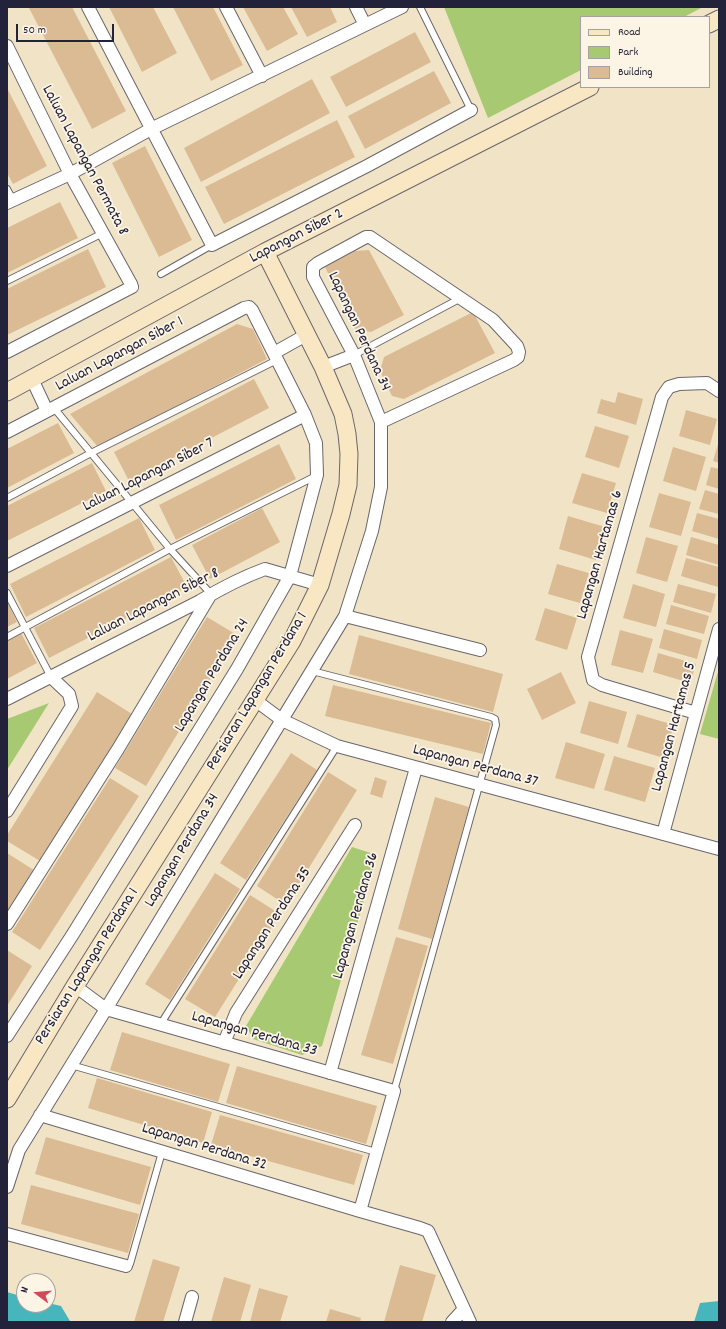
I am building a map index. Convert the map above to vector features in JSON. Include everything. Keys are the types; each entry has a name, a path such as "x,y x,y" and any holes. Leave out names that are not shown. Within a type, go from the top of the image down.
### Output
{"street":[{"path":"88,7 212,245 367,166 472,110"},
{"path":"226,7 262,76"},
{"path":"356,7 365,25"},
{"path":"9,197 70,174 151,129 402,7"},
{"path":"710,24 719,19"},
{"name":"Laluan Lapangan Permata 8","path":"7,46 70,174 132,287 7,352"},
{"name":"Lapangan Siber 2","path":"7,392 265,252 588,88"},
{"name":"Lapangan Perdana 34","path":"7,1187 18,1150 346,616 372,531 381,487 381,422 354,355 313,277 313,267 366,237 370,237 461,298"},
{"name":"Persiaran Lapangan Perdana 1","path":"7,1098 75,986 292,641 320,585 341,514 348,484 348,434 342,414 323,367 265,252"},
{"path":"381,422 518,357 519,352 517,346 493,320 461,298"},
{"name":"Lapangan Perdana 24","path":"7,1036 237,669 290,576 318,475 316,443 305,415 252,310 249,307"},
{"name":"Laluan Lapangan Siber 1","path":"7,432 244,308 249,307"},
{"path":"276,357 306,335"},
{"path":"323,367 354,355"},
{"path":"32,379 50,409"},
{"name":"Lapangan Hartamas 6","path":"696,713 602,685 593,680 588,657 662,397 669,387 679,384 707,383 719,391"},
{"name":"Laluan Lapangan Siber 7","path":"7,566 305,415"},
{"name":"Laluan Lapangan Siber 8","path":"7,699 200,601 210,594 265,569 320,585"},
{"path":"7,924 118,749 210,594"},
{"path":"346,616 480,650"},
{"name":"Lapangan Hartamas 5","path":"663,834 719,629"},
{"path":"7,811 72,706 69,694 51,677"},
{"name":"Lapangan Perdana 37","path":"255,700 282,720 337,746 719,849"},
{"name":"Lapangan Perdana 36","path":"330,1072 416,768"},
{"name":"Lapangan Perdana 35","path":"224,1043 236,1012 355,825"},
{"path":"75,986 106,1009"},
{"name":"Lapangan Perdana 33","path":"106,1009 394,1091"},
{"path":"360,1211 394,1091"},
{"name":"Lapangan Perdana 32","path":"40,1115 428,1231 470,1322"},
{"path":"7,1234 126,1266"},
{"path":"185,1322 192,1298"},
{"path":"452,1322 464,1309"}],"lane":[{"path":"420,7 472,110"},
{"path":"7,281 103,233"},
{"path":"161,274 212,245"},
{"path":"354,355 461,298"},
{"path":"7,498 276,357"},
{"path":"50,409 91,454 170,549 210,594"},
{"path":"7,637 170,549 318,475"},
{"path":"7,593 51,677"},
{"path":"312,671 495,719 496,725 394,1091"},
{"path":"160,1025 337,746"},
{"path":"71,1065 376,1152"},
{"path":"126,1266 130,1264 162,1152"}],"green space":[{"path":"444,7 703,7 686,16 580,16 580,71 488,118"},
{"path":"719,668 719,739 700,734"},
{"path":"49,703 7,770 7,719"},
{"path":"352,847 377,855 322,1046 302,1055 253,1039 246,1026"}],"water":[{"path":"7,1292 16,1295 16,1313 56,1313 56,1305 61,1306 72,1322 7,1322"},
{"path":"719,1301 719,1322 694,1322 700,1303"}],"building":[{"path":"72,7 126,111 92,129 29,8"},
{"path":"109,7 153,7 177,53 142,72"},
{"path":"173,7 213,7 243,65 211,81"},
{"path":"243,7 283,7 298,34 267,51"},
{"path":"291,7 330,7 337,22 307,37"},
{"path":"415,32 431,62 346,107 330,77"},
{"path":"434,71 451,103 365,149 348,116"},
{"path":"312,79 330,113 201,182 184,148"},
{"path":"7,88 47,166 13,184 7,173"},
{"path":"337,120 355,157 224,224 205,187"},
{"path":"145,146 192,240 159,257 112,163"},
{"path":"60,202 78,238 7,273 7,228"},
{"path":"88,249 106,287 7,335 7,289"},
{"path":"369,250 404,315 371,332 356,330 325,267 355,251"},
{"path":"473,312 495,353 404,399 392,396 380,371 384,357"},
{"path":"237,324 253,329 267,359 98,447 70,414"},
{"path":"254,379 269,408 129,481 114,452"},
{"path":"618,392 643,399 636,425 597,413 601,399 615,403"},
{"path":"686,410 717,419 710,445 679,436"},
{"path":"58,423 74,453 7,488 7,449"},
{"path":"595,426 629,436 619,468 585,457"},
{"path":"719,441 719,463 713,461"},
{"path":"279,444 296,479 176,540 159,505"},
{"path":"673,447 706,457 696,491 663,481"},
{"path":"92,463 106,491 7,541 7,506"},
{"path":"711,467 719,469 719,489 706,485"},
{"path":"582,473 616,483 607,513 572,503"},
{"path":"705,490 719,494 719,514 699,509"},
{"path":"659,493 691,502 681,536 649,527"},
{"path":"262,508 280,542 210,579 192,545"},
{"path":"697,513 719,519 719,539 692,531"},
{"path":"568,516 605,527 596,560 559,549"},
{"path":"139,518 155,550 26,617 10,584"},
{"path":"646,537 678,546 667,582 636,573"},
{"path":"691,537 719,545 719,565 686,555"},
{"path":"171,557 187,587 49,658 34,628"},
{"path":"686,558 719,567 718,587 681,576"},
{"path":"557,564 589,573 580,603 548,594"},
{"path":"633,584 665,594 656,627 623,618"},
{"path":"678,584 716,594 711,613 673,602"},
{"path":"7,601 17,622 7,627"},
{"path":"671,605 709,616 704,634 666,624"},
{"path":"545,608 577,618 567,650 535,640"},
{"path":"207,617 237,635 146,786 115,768"},
{"path":"664,629 702,640 697,659 659,648"},
{"path":"620,630 653,639 643,673 611,665"},
{"path":"21,633 37,663 7,679 7,641"},
{"path":"359,635 503,674 493,712 349,674"},
{"path":"658,653 696,664 690,683 653,672"},
{"path":"561,672 576,703 542,720 527,689"},
{"path":"333,685 491,723 483,754 325,716"},
{"path":"97,692 132,714 40,861 7,841 7,835"},
{"path":"589,701 627,712 618,744 580,733"},
{"path":"637,714 674,725 664,758 627,747"},
{"path":"566,742 605,754 594,789 555,778"},
{"path":"291,753 317,770 246,880 220,863"},
{"path":"614,756 655,768 645,802 604,790"},
{"path":"328,772 357,790 286,905 257,886"},
{"path":"375,777 387,781 382,798 370,794"},
{"path":"110,778 139,796 40,950 12,932"},
{"path":"435,797 469,807 432,939 398,929"},
{"path":"7,853 37,872 7,918"},
{"path":"215,873 240,889 170,1000 145,984"},
{"path":"250,895 280,914 215,1017 185,999"},
{"path":"396,937 428,946 393,1064 361,1055"},
{"path":"7,950 32,966 7,1006"},
{"path":"122,1032 230,1064 218,1102 110,1070"},
{"path":"237,1066 377,1106 366,1144 226,1103"},
{"path":"97,1078 212,1112 203,1143 88,1108"},
{"path":"220,1115 363,1155 354,1185 211,1145"},
{"path":"46,1137 151,1167 140,1205 35,1174"},
{"path":"31,1185 139,1214 128,1253 21,1224"},
{"path":"153,1259 180,1267 163,1322 134,1322"},
{"path":"400,1265 436,1275 422,1322 384,1322"},
{"path":"224,1277 251,1285 240,1322 211,1322"},
{"path":"259,1288 288,1296 280,1322 250,1322"},
{"path":"330,1309 361,1318 360,1322 326,1322"}]}
